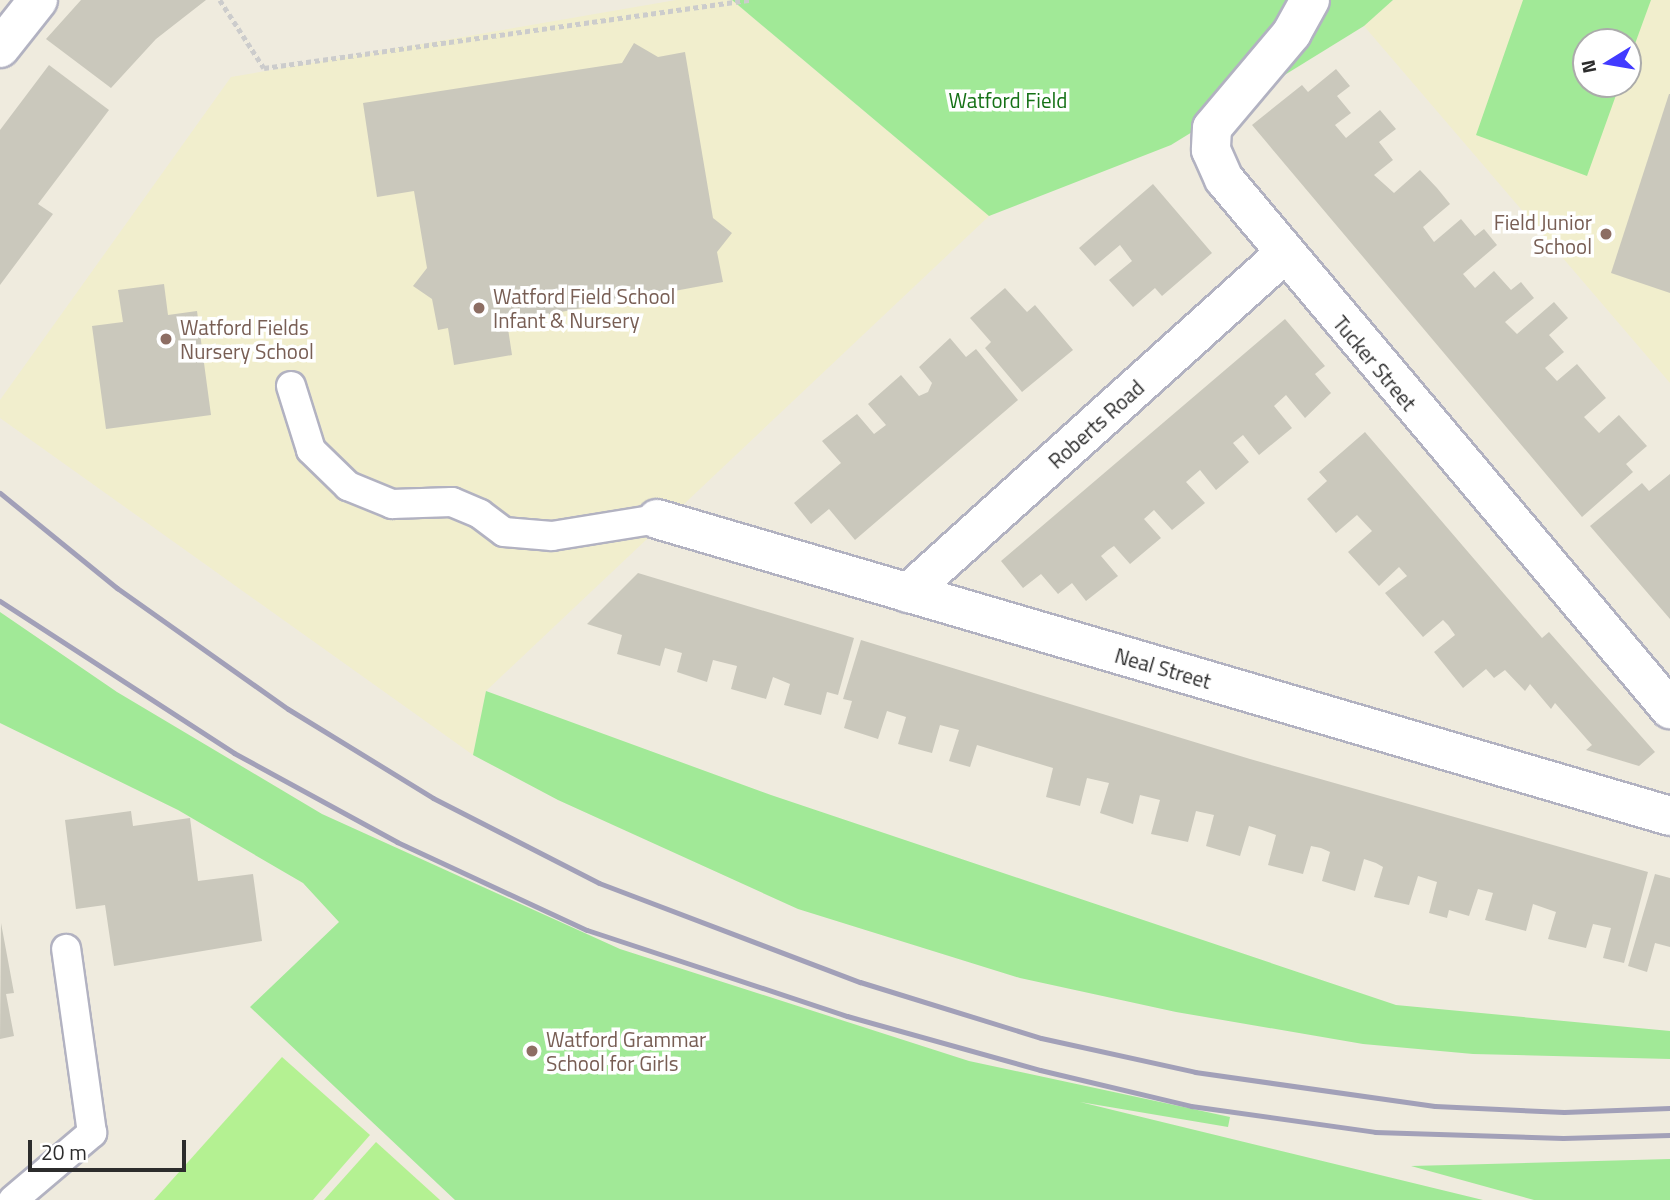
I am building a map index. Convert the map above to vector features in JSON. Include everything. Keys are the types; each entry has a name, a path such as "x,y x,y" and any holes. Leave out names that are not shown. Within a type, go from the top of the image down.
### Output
{"street":[{"path":"0,48 38,0"},
{"name":"Tucker Street","path":"1310,0 1292,33 1212,128 1211,150 1224,179 1283,255 1670,709"},
{"name":"Roberts Road","path":"908,593 1283,255"},
{"name":"Neal Street","path":"657,519 1670,817"}],"lane":[{"path":"290,386 311,450 348,486 392,505 452,502 480,514 504,532 552,536 657,519"},
{"path":"13,1200 92,1133 66,949"}],"path":[{"path":"220,0 264,68 750,0"},
{"path":"716,0 723,5"}],"shaded area":[{"name":"Watford Field School Infant & Nursery","path":"676,0 732,0 989,216 486,691 473,755 0,418 0,400 231,77"},
{"name":"Field Junior School","path":"1393,0 1670,0 1670,383 1364,26"}],"green space":[{"name":"Watford Field","path":"732,0 1393,0 1364,26 1171,145 989,216"},
{"path":"1523,0 1651,0 1641,28 1572,28 1572,98 1615,98 1587,176 1476,135"},
{"name":"Watford Grammar School for Girls","path":"0,612 117,692 322,814 620,949 969,1061 1230,1117 1228,1127 1080,1102 1483,1200 455,1200 250,1007 339,922 303,883 178,810 0,723"},
{"path":"486,691 771,795 1396,1005 1670,1031 1670,1059 1473,1054 1363,1044 1176,1012 1020,978 798,909 558,800 473,755"},
{"path":"282,1057 370,1135 313,1200 154,1200"},
{"path":"376,1142 440,1200 324,1200"},
{"path":"1670,1159 1670,1200 1534,1200 1411,1166"}],"building":[{"path":"81,0 206,0 156,39 111,88 46,39"},
{"path":"634,43 658,57 685,52 713,218 732,233 717,252 723,282 507,322 512,355 454,365 448,328 438,330 432,299 413,286 427,268 414,191 377,197 363,103 622,63"},
{"path":"49,65 109,110 38,204 53,214 0,285 0,130"},
{"path":"1336,69 1350,86 1337,96 1351,113 1335,125 1346,138 1380,110 1396,129 1379,142 1393,160 1374,175 1394,193 1420,170 1437,188 1450,204 1423,227 1434,242 1461,219 1475,236 1484,229 1497,245 1463,274 1475,288 1494,271 1511,290 1521,282 1534,298 1505,322 1517,334 1554,302 1568,318 1549,335 1564,352 1545,368 1557,381 1577,364 1606,398 1584,417 1599,433 1619,415 1647,446 1626,464 1633,472 1582,517 1252,125 1302,85 1308,92"},
{"path":"1670,94 1670,293 1611,273"},
{"path":"1153,184 1212,253 1162,296 1155,288 1133,307 1109,280 1132,261 1120,245 1095,266 1079,248"},
{"path":"164,284 168,315 197,311 211,415 106,429 92,326 123,322 118,290"},
{"path":"1005,288 1027,312 1035,305 1073,350 1022,392 985,348 991,342 970,318"},
{"path":"1285,319 1325,366 1315,374 1331,393 1305,418 1286,395 1274,406 1292,428 1259,455 1243,435 1233,443 1249,462 1216,490 1200,470 1186,482 1205,503 1172,530 1154,510 1144,519 1161,538 1130,564 1114,546 1108,550 1101,556 1118,576 1086,601 1072,583 1058,594 1041,574 1023,588 1001,561"},
{"path":"950,338 966,357 976,349 1018,400 855,540 829,509 811,524 794,503 841,463 822,441 857,414 874,434 886,425 868,404 901,375 919,396 928,392 932,383 919,367"},
{"path":"1365,432 1542,638 1549,632 1655,752 1639,766 1586,750 1592,745 1555,703 1551,709 1530,684 1525,691 1505,670 1494,678 1486,669 1463,688 1434,652 1455,635 1448,625 1443,620 1423,637 1385,593 1407,576 1399,567 1379,586 1348,552 1372,531 1357,515 1336,533 1307,499 1327,481 1319,472"},
{"path":"1670,474 1670,619 1590,526 1642,483 1649,491"},
{"path":"638,573 854,638 838,695 827,692 821,715 784,705 790,684 773,677 766,699 731,689 737,666 713,660 707,682 677,672 682,653 665,648 660,666 617,654 622,635 587,624"},
{"path":"861,640 1250,759 1648,872 1624,963 1603,958 1611,928 1593,924 1586,948 1548,939 1556,912 1533,904 1526,931 1485,920 1493,893 1478,889 1469,916 1449,910 1447,918 1429,913 1437,882 1418,876 1409,905 1374,897 1383,867 1364,859 1355,891 1322,881 1330,852 1321,848 1311,846 1303,874 1268,865 1276,835 1249,826 1240,856 1206,846 1214,815 1196,811 1188,842 1151,834 1160,800 1140,795 1133,824 1100,813 1109,783 1087,778 1080,806 1046,797 1053,768 977,745 970,767 949,761 959,730 940,725 932,753 898,744 906,717 887,711 878,739 844,728 852,701 843,699"},
{"path":"131,811 133,826 190,818 198,881 253,874 262,941 114,966 105,905 76,909 65,820"},
{"path":"1655,874 1670,878 1670,947 1655,943 1647,972 1628,966"},
{"path":"1,923 14,993 6,994 14,1036 0,1039"}],"railway":[{"path":"0,493 117,588 288,709 433,798 599,883 860,982 1041,1038 1195,1072 1435,1106 1564,1112 1670,1108"},
{"path":"0,601 234,753 397,842 587,930 847,1016 1040,1070 1191,1106 1375,1132 1563,1138 1670,1135"}],"place":[{"name":"Field Junior School","path":"1606,234"},
{"name":"Watford Field School Infant & Nursery","path":"479,308"},
{"name":"Watford Fields Nursery School","path":"166,339"},
{"name":"Watford Grammar School for Girls","path":"532,1051"}]}
